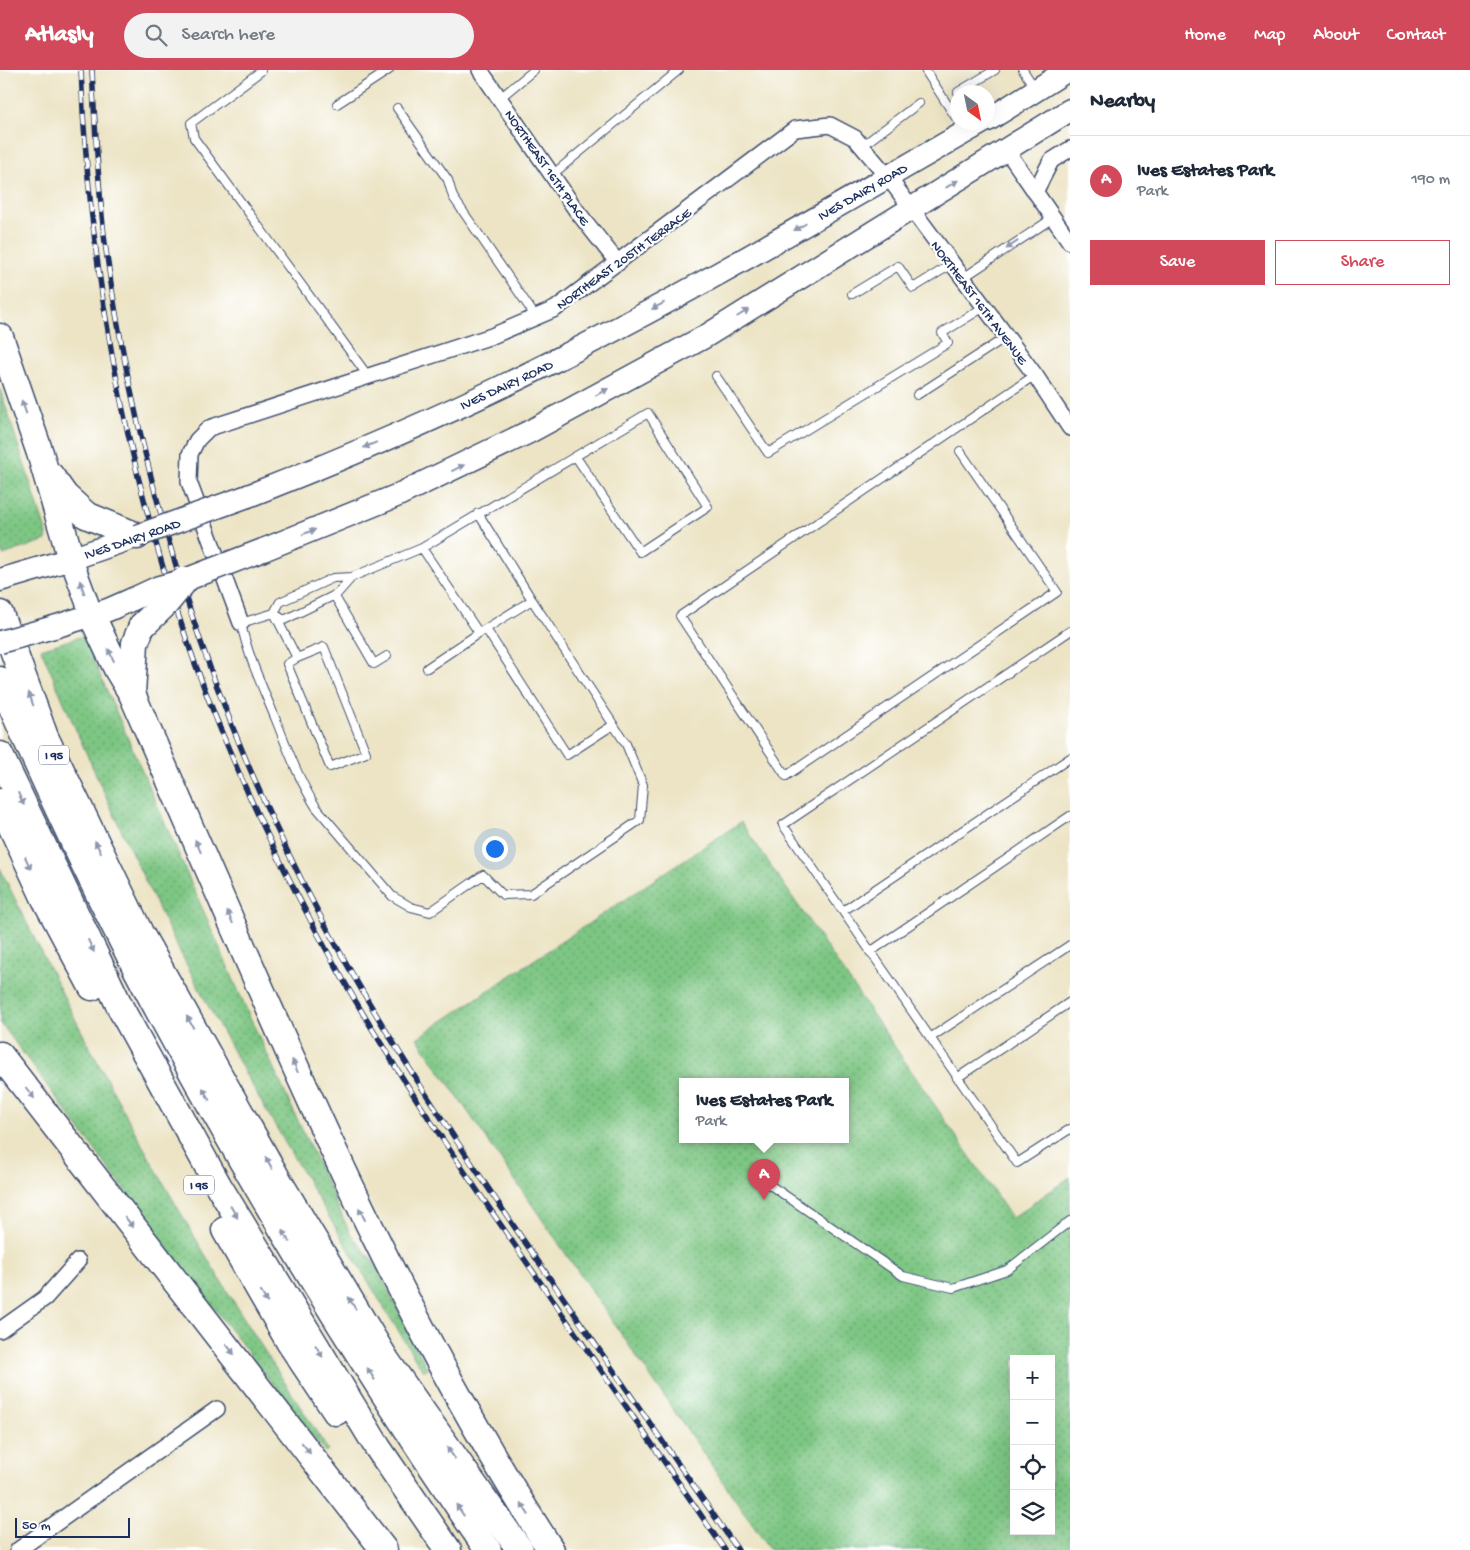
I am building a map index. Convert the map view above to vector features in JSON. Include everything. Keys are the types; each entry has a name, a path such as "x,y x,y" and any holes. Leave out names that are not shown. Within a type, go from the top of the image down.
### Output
{"highway":[{"path":"0,337 44,467 71,559"},
{"path":"44,467 65,496 86,515 97,518 127,540"},
{"path":"132,694 135,643 142,626 166,603 185,580"},
{"name":"I 95","path":"0,614 45,737 140,934 278,1180 386,1360 520,1550"},
{"path":"92,616 117,669 132,694 360,1209 430,1348 481,1438 551,1550"},
{"path":"0,680 52,796 138,970 282,1230 420,1452 488,1550"},
{"path":"0,755 121,1009 214,1177 378,1448 448,1550"},
{"name":"I 95","path":"0,802 45,899 198,1183 290,1343 428,1550"},
{"path":"0,1055 384,1550"}],"main road":[{"path":"995,116 1068,70"},
{"path":"0,642 92,616 159,587 185,580 263,550 396,496 529,432 706,336 1007,151 1070,110"},
{"name":"IVES DAIRY ROAD","path":"0,580 71,559 248,496 415,426 553,362 684,292 888,176 958,130"},
{"path":"71,559 92,616"}],"street":[{"name":"NORTHEAST 16TH PLACE","path":"480,70 552,175 618,263"},
{"name":"NORTHEAST 205TH TERRACE","path":"241,623 188,482 190,454 197,440 209,428 492,336 555,309 795,129 830,125 855,138 888,176"},
{"path":"1035,192 1051,161 1070,150"},
{"path":"1007,151 1070,242"},
{"name":"NORTHEAST 16TH AVENUE","path":"888,176 1035,375 1070,428"},
{"path":"0,1330 45,1298 78,1261"},
{"path":"18,1550 217,1409"}],"lane":[{"path":"336,104 389,70"},
{"path":"500,98 534,70"},
{"path":"552,175 679,70"},
{"path":"925,70 950,107"},
{"path":"971,85 995,70"},
{"path":"1023,70 1036,90"},
{"path":"261,71 191,123 194,138 368,376"},
{"path":"945,101 950,98"},
{"path":"862,146 919,104"},
{"path":"397,108 448,180 453,196 536,317"},
{"path":"963,278 1053,218"},
{"path":"852,294 898,266 912,288 952,264"},
{"path":"716,376 768,453 948,343 942,333 984,307"},
{"path":"917,395 1006,337"},
{"path":"960,451 1057,592 786,776 680,616 1035,375"},
{"path":"274,613 284,620 334,595 352,578 422,548 648,413 708,507 640,552 576,457"},
{"path":"352,578 333,578 280,602 274,613 241,623 246,647 306,792 316,807 392,896 411,907 430,912 483,875 504,895 531,894 640,820 643,785 626,744 478,513"},
{"path":"422,548 483,631 567,755 613,725"},
{"path":"334,595 374,664 387,656"},
{"path":"427,668 532,600"},
{"path":"274,613 297,658"},
{"path":"1070,631 783,825 1017,1164 1070,1129"},
{"path":"324,647 366,753 330,767 287,664 297,658 324,647"},
{"path":"843,911 1070,758"},
{"path":"870,952 1070,816"},
{"path":"930,1038 1070,945"},
{"path":"958,1078 1070,1002"},
{"path":"770,1185 903,1276 953,1288 1007,1270 1070,1221"}],"green space":[{"path":"0,389 47,534 46,540 3,555 0,546"},
{"path":"83,636 249,1015 350,1233 375,1264 427,1368 423,1371 328,1215 236,1056 178,948 124,837 41,649"},
{"path":"741,822 1012,1218 1070,1177 1070,1550 770,1550 417,1038"},
{"path":"0,868 67,1002 137,1135 220,1280 328,1450 325,1452 169,1250 0,1022"}],"railway":[{"path":"81,70 91,211 100,282 126,423 142,493 161,562 196,667 242,779 312,923 358,1006 408,1086 460,1166 725,1550"},
{"path":"92,70 105,243 119,332 137,420 159,507 185,593 214,678 247,761 284,843 324,923 394,1044 522,1238 738,1550"}],"place":[{"name":"Ives Estates Park","path":"764,1200"}]}
